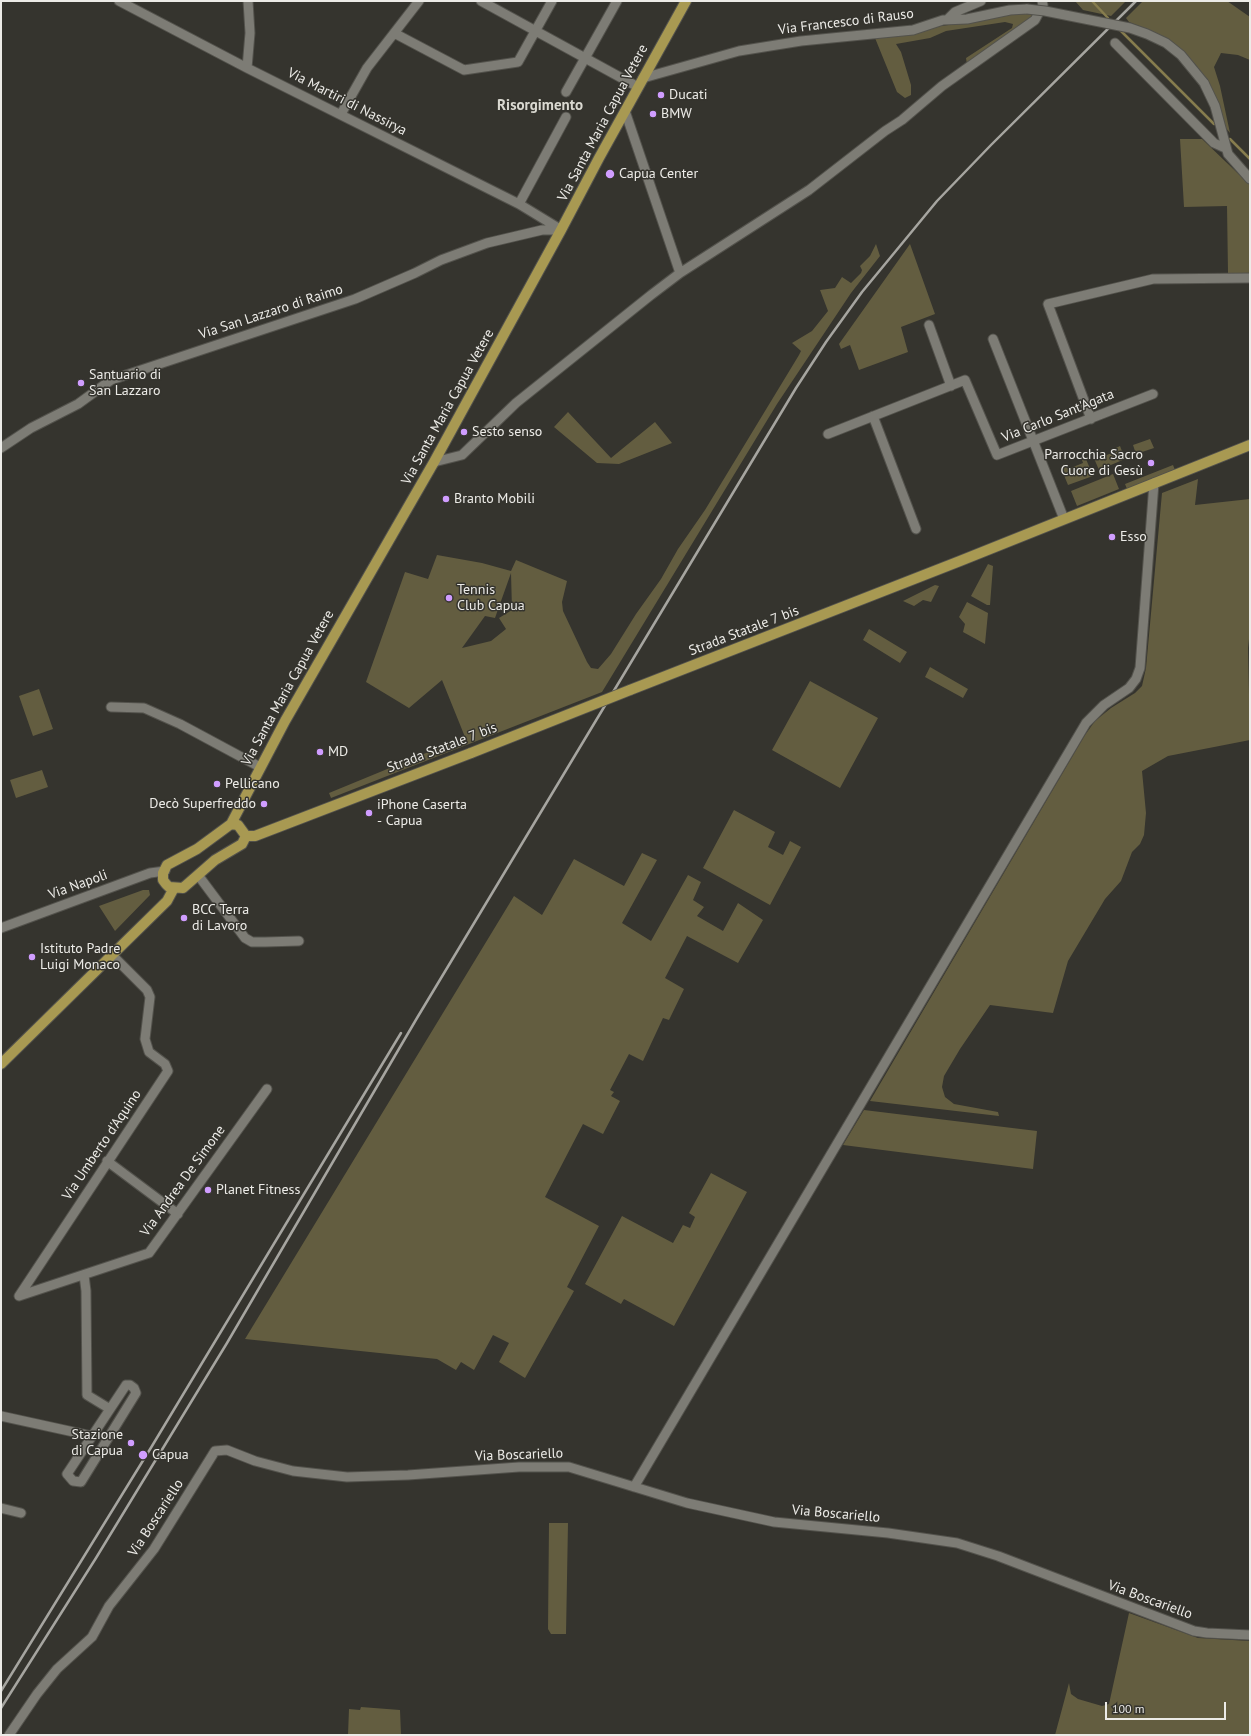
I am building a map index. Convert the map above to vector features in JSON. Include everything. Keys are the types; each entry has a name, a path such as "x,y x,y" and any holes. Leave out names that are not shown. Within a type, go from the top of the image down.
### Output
{"main road":[{"name":"Via Santa Maria Capua Vetere","path":"231,824 260,767 434,462 562,230 624,111 686,1"},
{"name":"Strada Statale 7 bis","path":"246,836 255,836 471,753 960,561 1064,518 1250,445"},
{"path":"231,824 238,825 246,836 242,844 215,860 183,888 169,887 163,880 164,871 167,865 197,849 231,824"},
{"path":"1,1064 111,954 167,901 174,888"}],"street":[{"name":"Via Martiri di Nassirya","path":"119,1 247,68 519,204 562,230"},
{"path":"247,68 250,33 248,1"},
{"path":"341,114 367,68 419,1"},
{"path":"482,1 586,59 640,83"},
{"path":"394,33 464,70 518,62 552,1"},
{"path":"566,92 586,59 617,1"},
{"path":"947,20 955,12 981,1"},
{"path":"434,462 462,455 516,403 651,294 680,273 809,190 968,67 1035,20 1043,5 1042,1"},
{"name":"Via Francesco di Rauso","path":"640,83 739,51 801,41 913,30 947,20 967,19 1010,10 1027,9 1122,26 1147,34 1166,43 1181,55 1197,72 1204,83 1215,106 1225,148"},
{"path":"1115,43 1214,143 1225,148 1230,159 1250,179"},
{"path":"624,111 680,273"},
{"path":"519,204 566,117"},
{"name":"Via San Lazzaro di Raimo","path":"1,448 31,428 78,404 111,380 356,299 441,260 487,243 542,230 562,230"},
{"path":"1091,419 1048,304 1153,279 1250,278"},
{"path":"930,325 951,386"},
{"path":"993,339 1064,518"},
{"name":"Via Carlo Sant'Agata","path":"828,434 965,380 997,456 1153,394"},
{"path":"873,416 916,529"},
{"path":"634,1487 1086,723 1104,705 1129,688 1136,679 1140,668 1154,483"},
{"path":"111,707 144,708 180,724 260,767"},
{"name":"Via Napoli","path":"1,928 150,873 164,871"},
{"path":"198,875 245,938 252,942 299,941"},
{"name":"Via Umberto d'Aquino","path":"84,1274 19,1296 107,1161 168,1072 166,1064 149,1052 145,1039 150,997 147,990 111,954"},
{"name":"Via Andrea De Simone","path":"84,1274 149,1252 178,1214 266,1089"},
{"path":"107,1161 178,1214"},
{"path":"84,1274 86,1291 87,1394 110,1410"},
{"path":"126,1385 130,1385 134,1388 136,1393 81,1482 73,1481 67,1474 110,1410 126,1385"},
{"path":"1,1416 92,1436"},
{"path":"103,1419 112,1416 114,1428"},
{"path":"87,1444 90,1452 100,1452"},
{"name":"Via Boscariello","path":"9,1735 36,1694 57,1669 92,1637 109,1606 154,1549 215,1451 227,1450 255,1461 293,1471 347,1477 408,1475 519,1467 569,1467 687,1503 774,1522 888,1533 957,1543 998,1556 1194,1631 1250,1635"},
{"path":"1,1508 21,1513"}],"shaded area":[{"path":"1075,1 1126,1 1111,16 1083,10"},
{"path":"1143,1 1227,1 1250,17 1250,60 1238,55 1221,53 1214,67 1220,86 1230,133 1225,127 1204,76 1195,64 1170,41 1156,33 1129,22 1126,18"},
{"path":"1007,14 1034,14 1033,18 967,65 966,58 1012,28 1013,24 1005,22 946,31 930,38 896,44 901,52 911,85 911,95 905,98 897,92 875,38 875,35 963,23"},
{"path":"1180,139 1202,139 1250,185 1250,273 1228,273 1227,206 1184,207"},
{"path":"876,244 880,256 851,293 777,404 602,692 331,798 329,793 465,737 442,680 409,708 366,682 405,572 428,579 437,555 482,563 511,571 516,560 567,581 562,602 563,611 587,662 591,668 598,669 611,654 636,614 661,579 678,549 705,510 799,355 801,351 792,343 812,331 828,311 820,290 835,288 842,277 851,283 861,273 862,270 860,266 870,256","holes":["511,573 512,610 499,618 506,629 491,641 462,648 485,616 495,618"]},
{"path":"910,244 935,314 901,327 908,352 859,370 850,345 841,349 839,344"},
{"path":"568,412 611,458 655,422 672,443 619,464 597,463 554,427"},
{"path":"1150,439 1154,448 1136,454 1133,445"},
{"path":"1120,446 1125,459 1099,470 1093,456 1098,455 1099,458 1117,451 1116,448"},
{"path":"1086,459 1093,476 1068,485 1061,468 1066,466 1068,469 1083,463 1082,460"},
{"path":"1173,465 1175,470 1127,489 1125,484"},
{"path":"1113,474 1119,489 1077,506 1071,491"},
{"path":"1198,479 1195,505 1250,499 1250,630 1248,648 1250,740 1168,756 1142,771 1146,813 1144,835 1140,844 1132,852 1121,881 1105,899 1068,961 1053,1013 990,1005 960,1049 944,1076 942,1087 945,1097 954,1104 998,1112 999,1116 870,1101 1085,735 1095,721 1111,708 1135,693 1142,686 1146,668 1162,493"},
{"path":"988,564 993,566 990,605 987,605 971,596"},
{"path":"935,585 939,586 931,602 923,600 914,606 903,601"},
{"path":"967,602 988,613 985,644 963,632 965,624 959,617"},
{"path":"869,629 907,652 900,663 863,640"},
{"path":"930,667 968,689 963,698 925,677"},
{"path":"810,681 878,718 840,788 772,750"},
{"path":"39,689 53,729 33,736 19,696"},
{"path":"42,770 48,787 16,798 10,780"},
{"path":"734,810 775,832 768,847 783,855 790,841 801,847 770,905 703,868"},
{"path":"642,853 657,860 622,923 651,941 688,875 701,882 693,900 704,907 697,916 723,931 738,903 763,920 738,963 687,936 665,978 684,989 669,1020 663,1018 643,1061 629,1054 610,1090 614,1092 611,1096 620,1101 603,1134 583,1124 545,1197 599,1226 567,1287 574,1291 525,1378 499,1362 509,1343 493,1335 474,1370 461,1362 456,1370 437,1359 245,1339 514,896 542,915 574,859 624,886"},
{"path":"143,890 149,890 150,895 115,931 99,906"},
{"path":"864,1110 1037,1131 1033,1169 843,1145"},
{"path":"711,1173 747,1192 674,1326 624,1299 621,1304 585,1284 622,1216 673,1243 683,1225 690,1228 695,1217 689,1213"},
{"path":"549,1523 568,1523 566,1634 551,1634 548,1629"},
{"path":"1129,1613 1198,1638 1250,1641 1250,1735 1055,1735 1069,1683 1071,1694 1078,1699 1102,1706 1109,1704"},
{"path":"361,1707 400,1710 401,1735 348,1735 349,1709 360,1710"}],"waterway":[{"path":"1092,1 1108,18"},
{"path":"1120,30 1214,124"},
{"path":"1230,139 1250,159"}],"railway":[{"path":"1,1708 96,1558 227,1343 417,1018 796,388 826,342 862,292 937,201 991,145 1136,1"},
{"path":"1,1691 152,1446 401,1033"}],"place":[{"name":"Ducati","path":"661,95"},
{"name":"BMW","path":"653,114"},
{"name":"Capua Center","path":"610,174"},
{"name":"Santuario di San Lazzaro","path":"81,383"},
{"name":"Sesto senso","path":"464,432"},
{"name":"Parrocchia Sacro Cuore di Gesù","path":"1151,463"},
{"name":"Branto Mobili","path":"446,499"},
{"name":"Esso","path":"1112,537"},
{"name":"Tennis Club Capua","path":"449,598"},
{"name":"MD","path":"320,752"},
{"name":"Pellicano","path":"217,784"},
{"name":"Decò Superfreddo","path":"264,804"},
{"name":"iPhone Caserta - Capua","path":"369,813"},
{"name":"BCC Terra di Lavoro","path":"184,918"},
{"name":"Istituto Padre Luigi Monaco","path":"32,957"},
{"name":"Planet Fitness","path":"208,1190"},
{"name":"Stazione di Capua","path":"131,1443"},
{"name":"Capua","path":"143,1455"}],"district":[{"name":"Risorgimento","path":"540,106"}]}
